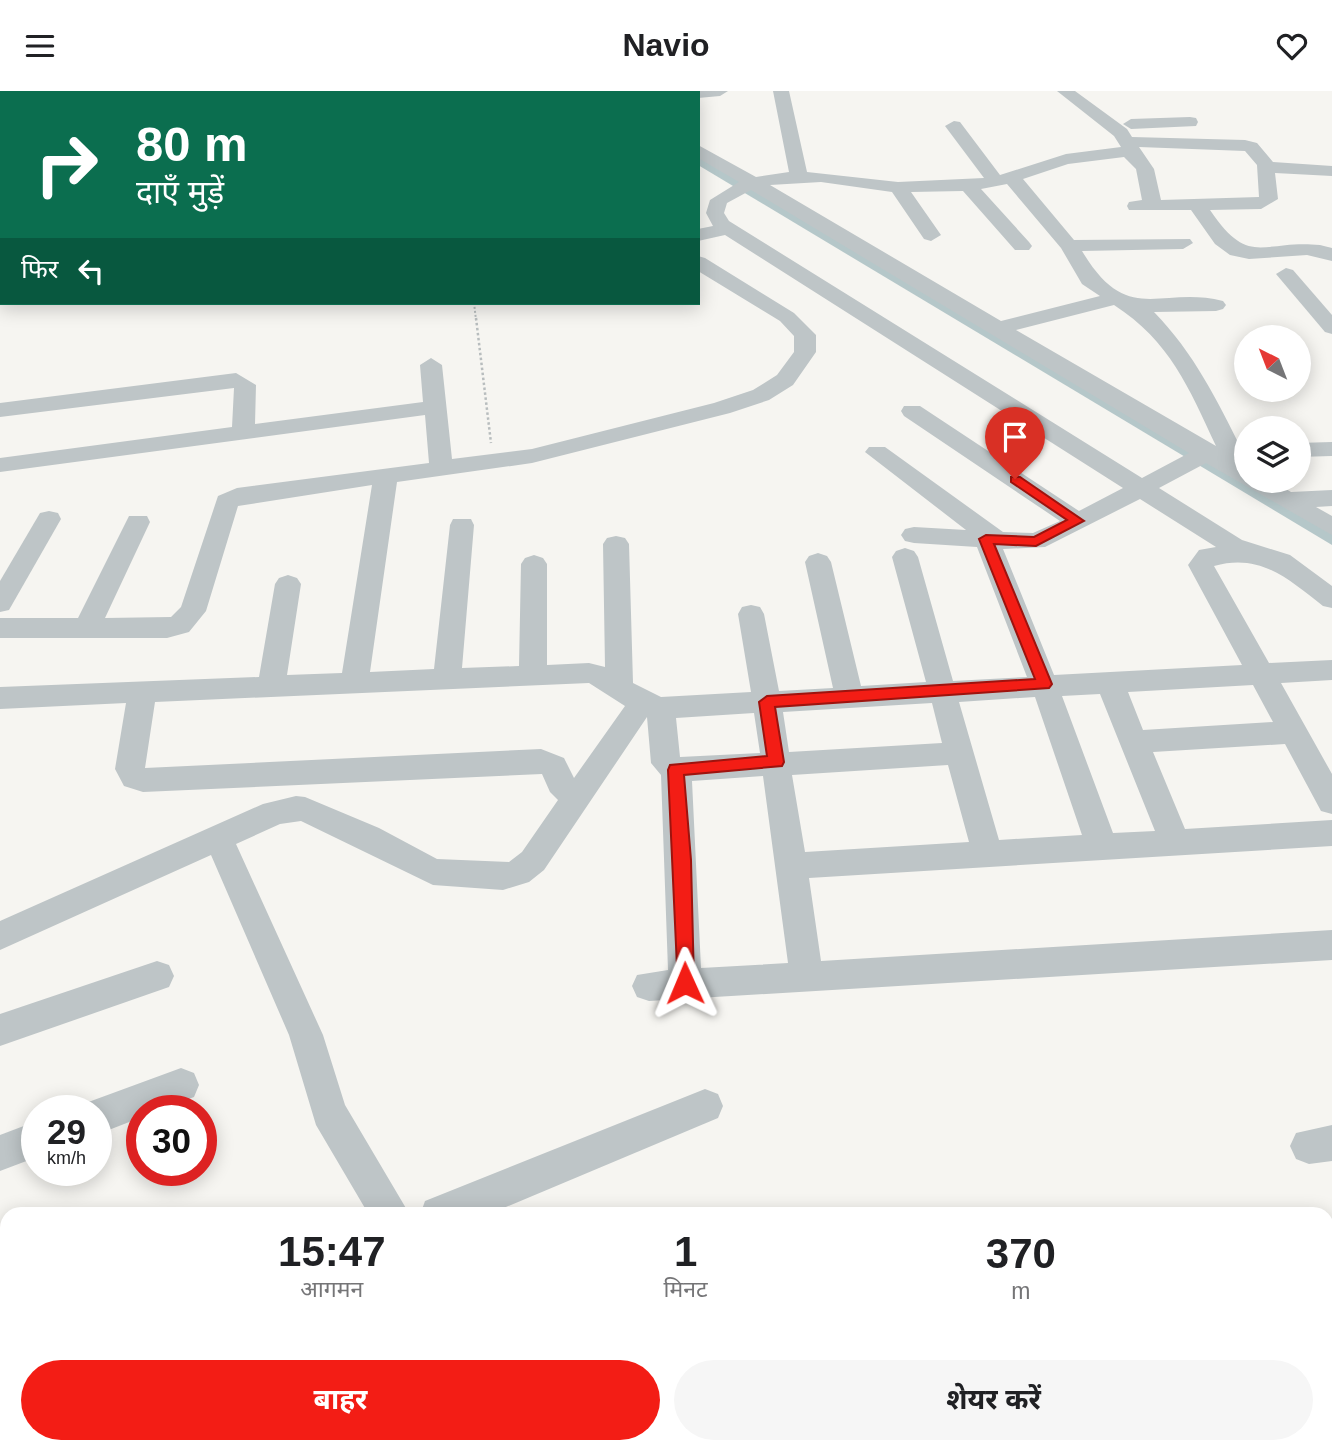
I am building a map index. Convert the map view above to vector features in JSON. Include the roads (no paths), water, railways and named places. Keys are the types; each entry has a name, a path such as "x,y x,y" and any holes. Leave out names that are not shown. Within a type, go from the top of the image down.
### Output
{"street":[{"path":"700,92 720,91"},
{"path":"781,91 799,177"},
{"path":"1065,91 1109,124 1129,148 1148,171 1144,206 1255,204 1266,201 1265,166 1251,147 1245,145 1129,148 1066,159 1004,179 968,185 898,187 799,177 748,184 725,194 715,205 715,213 723,225 1233,546 1281,561 1332,599"},
{"path":"1109,124 1190,122"},
{"path":"954,126 1069,246 1089,280 1162,331 1186,362 1214,455"},
{"path":"700,151 748,184 999,328 1234,468"},
{"path":"1265,166 1332,171"},
{"path":"968,185 1022,246"},
{"path":"898,187 931,235"},
{"path":"1196,205 1226,244 1236,250 1258,253 1317,249 1332,255"},
{"path":"700,235 722,230 723,225"},
{"path":"1069,246 1182,243"},
{"path":"0,628 167,628 188,619 231,498 386,475 493,463 562,450 722,408 776,388 794,370 807,343 799,328 700,263"},
{"path":"1286,274 1332,328"},
{"path":"767,305 816,283"},
{"path":"999,328 1124,302 1216,305"},
{"path":"431,365 440,468"},
{"path":"0,410 236,380 245,385 243,433"},
{"path":"0,465 435,407"},
{"path":"912,411 1077,521"},
{"path":"1311,450 1332,449"},
{"path":"877,452 991,540 1102,848"},
{"path":"988,855 942,691 910,546 991,540 1036,541 1139,487 1214,455"},
{"path":"354,683 386,475"},
{"path":"1275,493 1332,527"},
{"path":"1286,500 1332,498"},
{"path":"0,603 49,519"},
{"path":"87,628 138,522"},
{"path":"447,679 462,525"},
{"path":"616,544 640,700 666,764 676,770 959,753"},
{"path":"1255,555 1208,556 1201,565 1332,802"},
{"path":"818,562 849,695"},
{"path":"533,675 534,564"},
{"path":"271,687 288,584"},
{"path":"751,614 767,702 807,976"},
{"path":"0,698 598,674 640,700 767,702 849,695 1332,670"},
{"path":"1109,681 1175,843"},
{"path":"142,692 130,769 135,778 143,781 541,761 554,766 561,783 570,793 584,787"},
{"path":"0,936 219,840 274,813 296,808 368,837 433,872 510,876 533,861 640,700"},
{"path":"1134,742 1293,732"},
{"path":"676,770 682,860 685,983"},
{"path":"791,866 1332,833"},
{"path":"219,840 306,1035 329,1113 386,1207"},
{"path":"649,986 1332,945"},
{"path":"0,1030 157,976"},
{"path":"112,1111 181,1084"},
{"path":"459,1207 705,1106"},
{"path":"0,1153 21,1145"}],"waterway":[{"path":"700,160 1332,539"}]}
